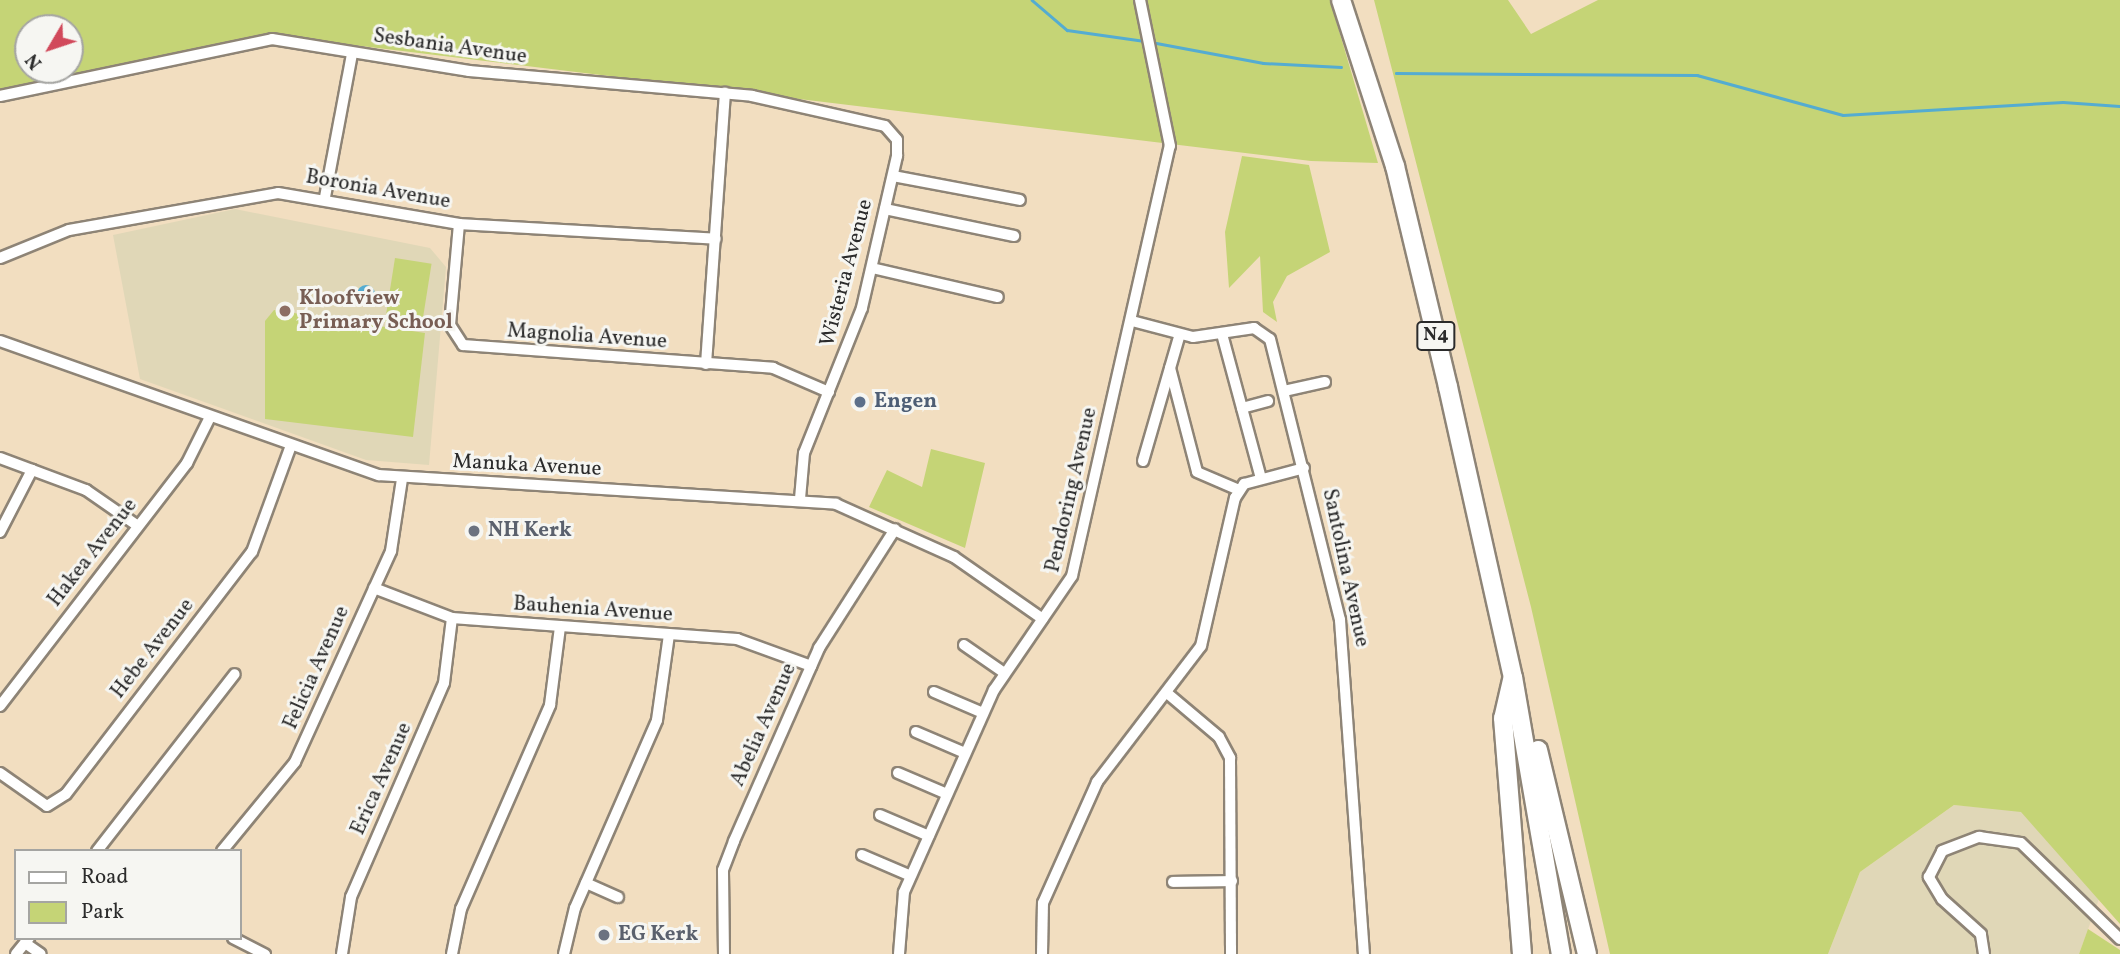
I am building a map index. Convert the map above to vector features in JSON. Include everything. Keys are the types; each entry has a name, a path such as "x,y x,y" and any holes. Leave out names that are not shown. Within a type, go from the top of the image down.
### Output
{"highway":[{"name":"N4","path":"1340,0 1395,166 1513,677 1561,954"},
{"path":"1513,677 1503,718 1522,954"},
{"path":"1513,677 1548,783 1587,954"}],"street":[{"name":"Pendoring Avenue","path":"899,954 902,901 983,713 1003,672 1069,586 1132,321 1170,146 1140,0"},
{"name":"Sesbania Avenue","path":"0,96 272,39 352,54 558,80 725,93 866,119 895,134"},
{"path":"324,197 352,54"},
{"path":"706,364 725,93"},
{"name":"Wisteria Avenue","path":"800,499 804,453 829,392 872,268 892,176 895,134"},
{"path":"892,176 1020,200"},
{"name":"Boronia Avenue","path":"0,258 69,230 268,194 324,197 459,224 716,239"},
{"path":"885,209 1014,236"},
{"name":"Magnolia Avenue","path":"459,224 450,326 463,345 773,368 829,392"},
{"path":"872,268 998,297"},
{"name":"Santolina Avenue","path":"1132,321 1180,334 1263,330 1284,391 1340,620 1364,954"},
{"path":"1143,461 1180,334"},
{"path":"1222,334 1261,479"},
{"name":"Manuka Avenue","path":"0,341 290,448 402,479 800,499 836,504 954,556 1044,619"},
{"path":"1170,368 1197,472 1239,490 1261,479 1304,468"},
{"path":"1284,391 1325,382"},
{"path":"1242,408 1268,401"},
{"name":"Hakea Avenue","path":"0,706 187,463 209,419"},
{"name":"Hebe Avenue","path":"0,773 47,806 65,794 252,552 290,448"},
{"path":"0,458 86,490 138,526"},
{"path":"0,532 32,470"},
{"name":"Felicia Avenue","path":"224,849 285,781 399,528 402,479"},
{"path":"1042,954 1043,904 1097,782 1167,693 1204,636 1239,490"},
{"name":"Abelia Avenue","path":"724,954 725,863 811,666 895,529"},
{"name":"Bauhenia Avenue","path":"374,588 452,618 757,643 811,666"},
{"name":"Erica Avenue","path":"342,954 351,897 444,683 452,618"},
{"path":"452,954 461,909 550,705 560,627"},
{"path":"564,954 586,883 657,720 669,635"},
{"path":"964,645 1003,672"},
{"path":"99,849 235,674"},
{"path":"934,692 983,713"},
{"path":"1167,693 1219,737 1230,758 1231,954"},
{"path":"916,732 965,753"},
{"path":"898,773 947,794"},
{"path":"880,815 929,836"},
{"path":"1984,954 1981,934 1942,899 1929,877 1942,851 1979,837 2021,842 2120,939"},
{"path":"862,855 911,876"},
{"path":"1173,882 1232,881"},
{"path":"586,883 618,897"},
{"path":"237,940 265,954"},
{"path":"16,954 27,941 41,954"}],"shaded area":[{"name":"Kloofview Primary School","path":"235,209 430,248 446,267 429,465 366,460 140,379 113,235"},
{"path":"1954,805 2021,811 2099,899 2079,954 1828,954 1860,872"}],"green space":[{"path":"0,0 1330,0 1378,163 1311,161 270,35 84,74 84,14 14,14 14,84 38,84 0,92"},
{"path":"1374,0 1508,0 1531,34 1598,0 2120,0 2120,924 2021,812 1954,805 1860,872 1828,954 1610,954 1531,607"},
{"path":"1242,156 1309,165 1330,252 1287,276 1273,302 1277,322 1263,312 1260,256 1229,288 1225,232"},
{"path":"395,258 432,264 421,328 385,322"},
{"path":"274,310 425,333 413,437 265,419 265,321"},
{"path":"931,449 985,463 965,548 869,507 887,470 922,487"},
{"path":"2088,929 2120,950 2120,954 2079,954"}],"water":[{"path":"366,285 372,288 375,294 372,300 366,303 360,300 357,294 360,288"}],"waterway":[{"path":"1032,0 1067,30 1144,41"},
{"path":"1151,42 1263,63 1341,67"},
{"path":"1396,73 1697,75 1843,115 2063,102 2120,106"}],"place":[{"name":"Kloofview Primary School","path":"285,311"},
{"name":"Engen","path":"860,402"},
{"name":"NH Kerk","path":"474,531"},
{"name":"EG Kerk","path":"604,935"}]}
